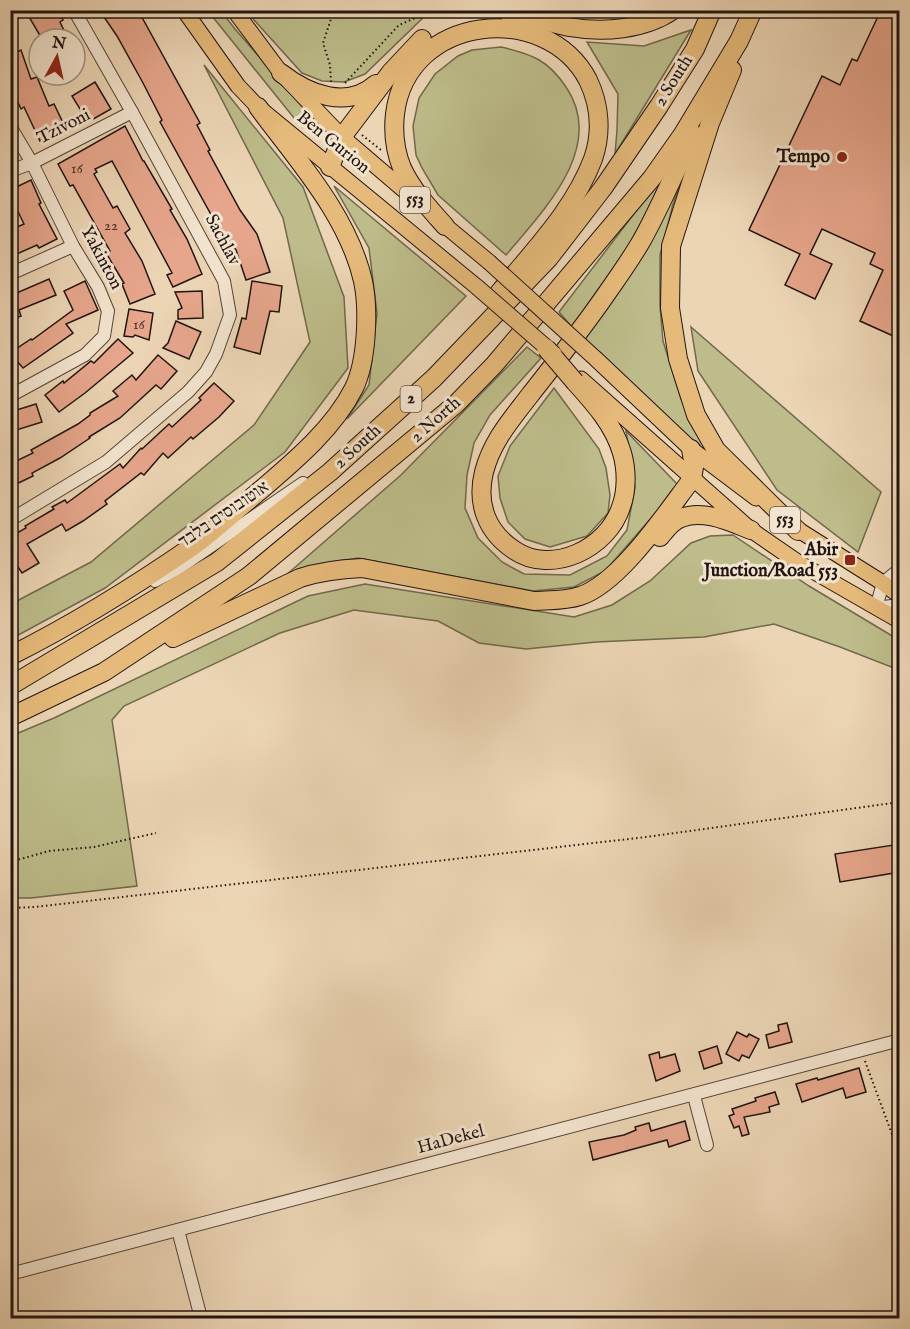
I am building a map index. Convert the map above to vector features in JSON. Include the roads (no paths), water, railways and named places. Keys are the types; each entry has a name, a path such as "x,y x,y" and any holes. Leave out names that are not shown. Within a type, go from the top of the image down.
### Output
{"highway":[{"path":"330,167 342,137 392,72 420,41 448,23 466,16 512,14 572,27 609,29 647,24 673,10"},
{"name":"2 South","path":"10,686 217,562 330,472 434,378 549,258 603,188 695,49 712,10"},
{"path":"755,10 710,123 671,246 670,308 678,359 696,415 716,450 798,531"},
{"name":"2 North","path":"10,717 104,672 249,576 456,404 494,365 652,178 683,134 755,10"},
{"path":"434,378 553,227 574,196 593,158 599,130 597,101 591,85 584,72 566,51 543,36 510,26 470,28 453,34 428,51 407,75 396,106 394,133 396,147 407,179 446,226"},
{"path":"546,348 576,378 604,416 623,455 625,476 625,491 621,508 613,524 602,537 581,552 560,560 544,560 525,556 513,550 494,533 482,510 483,474 506,425 530,396 606,295 642,240 739,41"},
{"path":"281,73 307,90 321,95 350,98 372,88 392,72"},
{"path":"10,656 83,617 193,545 279,474 315,440 342,409 355,387 363,348 366,305 363,281 357,262 327,201 258,107"},
{"path":"504,596 534,601 562,600 582,595 621,569 692,479 694,467 691,449"},
{"path":"104,672 245,602 318,572 362,568 550,606 577,603 603,593 637,564 671,524 680,518 694,515 715,517 751,530"}],"main road":[{"name":"Ben Gurion","path":"184,10 238,86 258,107 477,287 546,348"},
{"name":"Ben Gurion","path":"234,10 281,73 342,137"},
{"name":"553","path":"342,137 489,262 691,449 798,531 883,583 900,596"},
{"name":"553","path":"576,378 751,530 799,563 900,621"}],"street":[{"name":"Sachlav","path":"10,520 106,462 188,392 206,372 216,354 230,315 224,281 74,10"},
{"name":"Tzivoni","path":"10,171 32,163 132,112"},
{"name":"Yakinton","path":"10,126 32,163 73,246 98,287 108,311 104,336 85,355 10,396"},
{"path":"10,274 73,246"},
{"name":"אוטובוסים בלבד","path":"83,617 176,570 267,509 377,429"},
{"path":"900,570 883,583 876,608 900,605"},
{"name":"HaDekel","path":"10,1274 900,1040"},
{"path":"693,1096 707,1145"},
{"path":"178,1230 201,1318"}],"place":[{"name":"Tempo","path":"842,157"},
{"name":"Abir Junction/Road 553","path":"850,560"}]}
